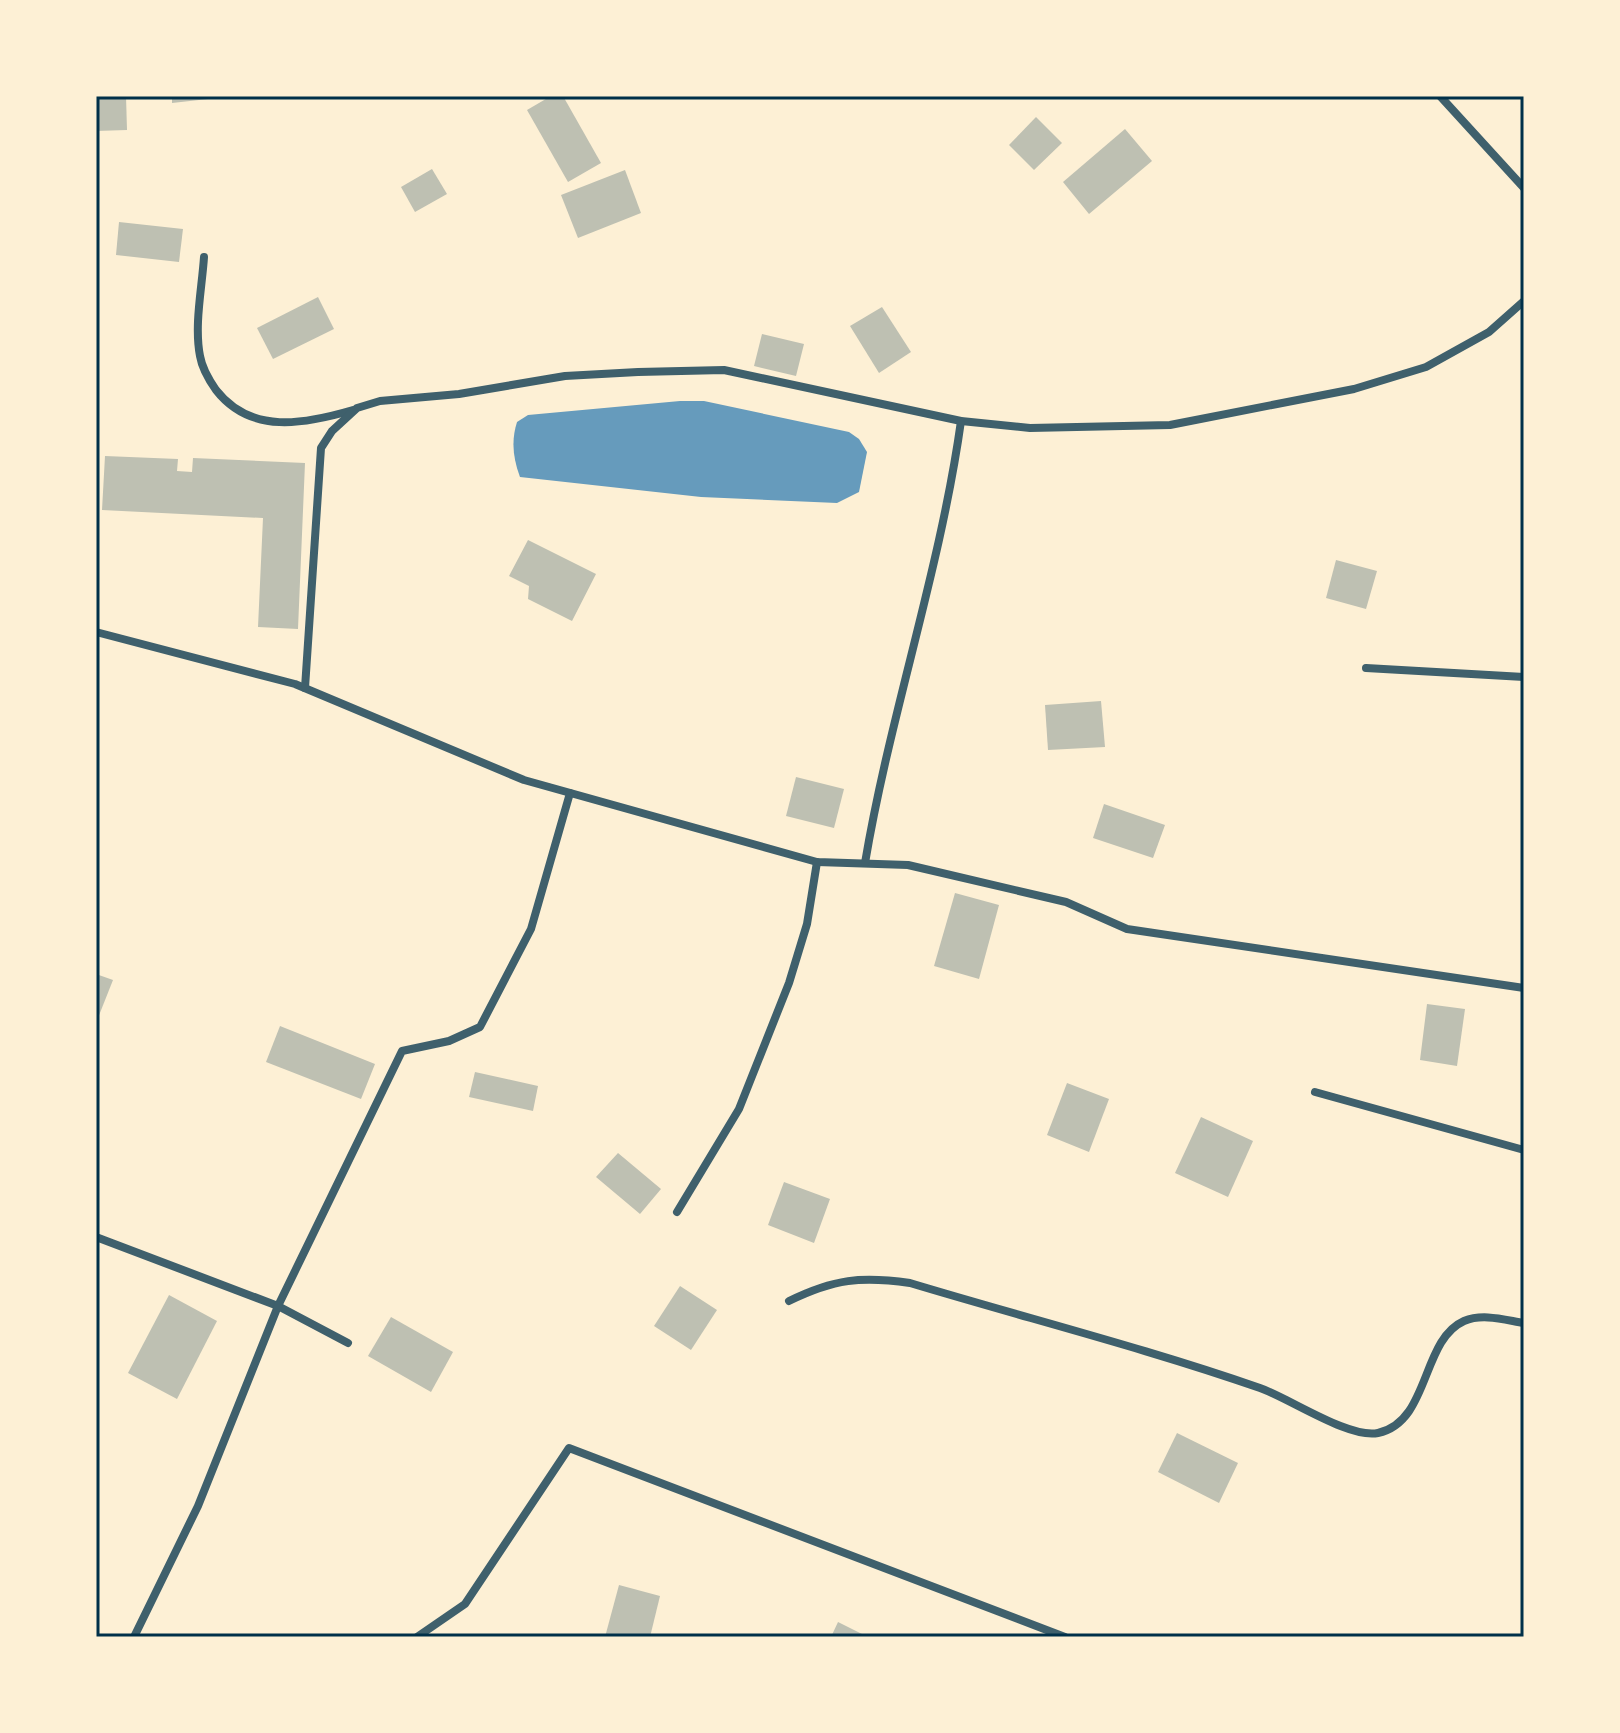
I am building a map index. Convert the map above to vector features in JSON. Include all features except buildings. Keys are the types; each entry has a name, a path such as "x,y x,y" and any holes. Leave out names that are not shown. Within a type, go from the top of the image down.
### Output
{"street":[{"path":"1440,96 1524,188"},
{"path":"204,257 200,357 209,380 223,399 252,419 283,423 314,421 402,397 459,394 565,376 724,370 961,421 1030,428 1170,425 1301,400 1426,367 1489,332 1524,301"},
{"path":"305,688 318,464 323,444 332,431 357,408"},
{"path":"865,863 879,780 934,568 961,421"},
{"path":"96,632 305,688 524,780 817,862 908,865 1066,902 1127,929 1524,988"},
{"path":"1366,668 1524,677"},
{"path":"134,1637 198,1506 278,1306 402,1051 449,1041 480,1027 531,929 570,793"},
{"path":"677,1212 739,1109 789,983 807,924 817,862"},
{"path":"1315,1092 1524,1150"},
{"path":"96,1237 278,1306 348,1343"},
{"path":"789,1301 821,1285 866,1277 910,1283 1262,1388 1359,1432 1377,1434 1411,1411 1422,1381 1445,1339 1462,1322 1497,1317 1524,1323"},
{"path":"417,1637 465,1604 569,1448 1065,1637"}],"water":[{"path":"704,401 849,432 859,439 867,452 859,492 837,503 701,497 520,477 513,443 517,422 528,415"}]}
